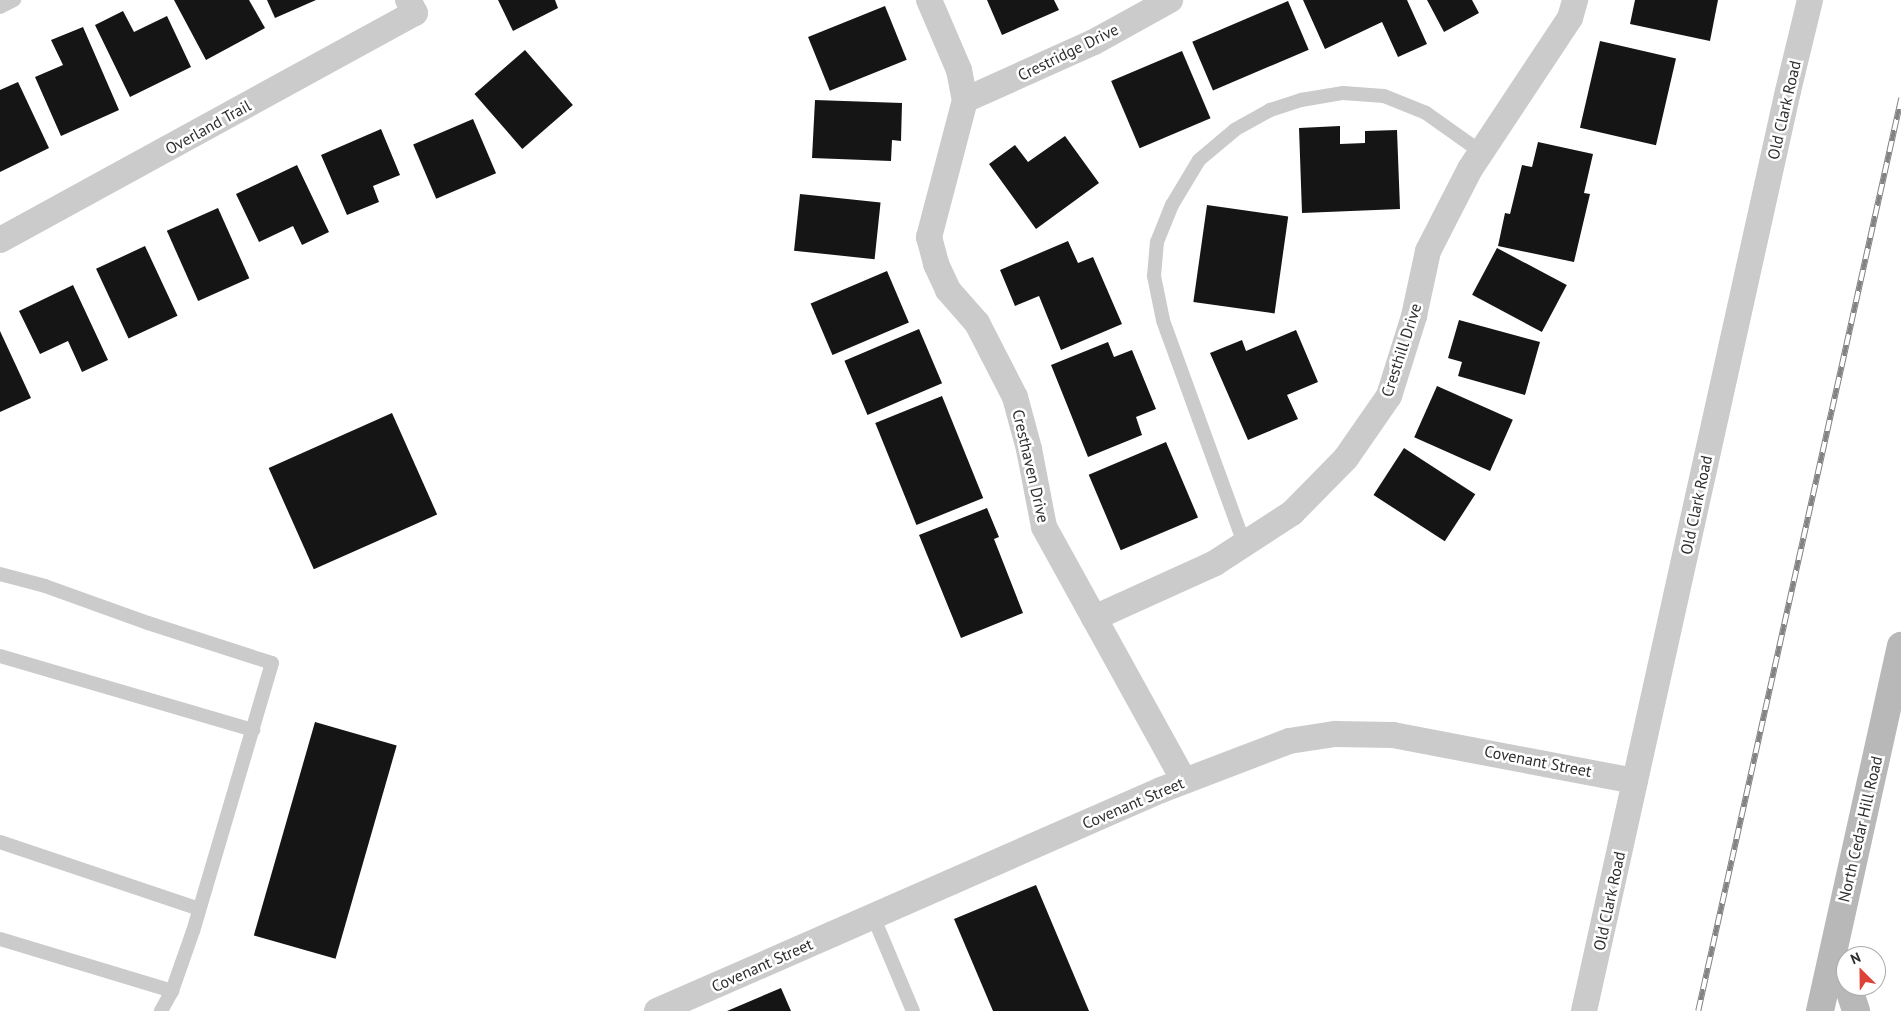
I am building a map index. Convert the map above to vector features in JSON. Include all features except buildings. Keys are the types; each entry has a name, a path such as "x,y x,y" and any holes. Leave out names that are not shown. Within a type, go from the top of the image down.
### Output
{"street":[{"name":"Cresthaven Drive","path":"929,0 958,70 965,100 929,237 936,264 948,290 977,323 1014,397 1029,449 1044,527 1184,781"},
{"name":"Crestridge Drive","path":"965,100 1094,42 1170,0"},
{"name":"Cresthill Drive","path":"1094,618 1215,563 1292,513 1346,458 1389,396 1414,316 1428,251 1470,169 1570,18 1575,0"},
{"name":"Old Clark Road","path":"1584,1011 1788,91 1810,0"},
{"name":"Overland Trail","path":"0,240 412,7"},
{"name":"North Cedar Hill Road","path":"1820,1011 1901,646"},
{"name":"Covenant Street","path":"657,1011 1184,781 1289,741 1336,734 1393,735 1635,781"},
{"path":"1851,996 1856,1011"}],"lane":[{"path":"0,8 14,0"},
{"path":"1244,543 1163,320 1154,276 1157,242 1172,205 1199,160 1236,129 1270,110 1301,100 1343,93 1384,96 1426,112 1481,152"},
{"path":"0,574 45,586 148,623 272,663 254,730 199,909 172,991 161,1011"},
{"path":"0,656 254,730"},
{"path":"0,842 199,909"},
{"path":"873,916 914,1011"},
{"path":"0,938 172,991"}],"railway":[{"path":"1698,1011 1901,98"}]}
